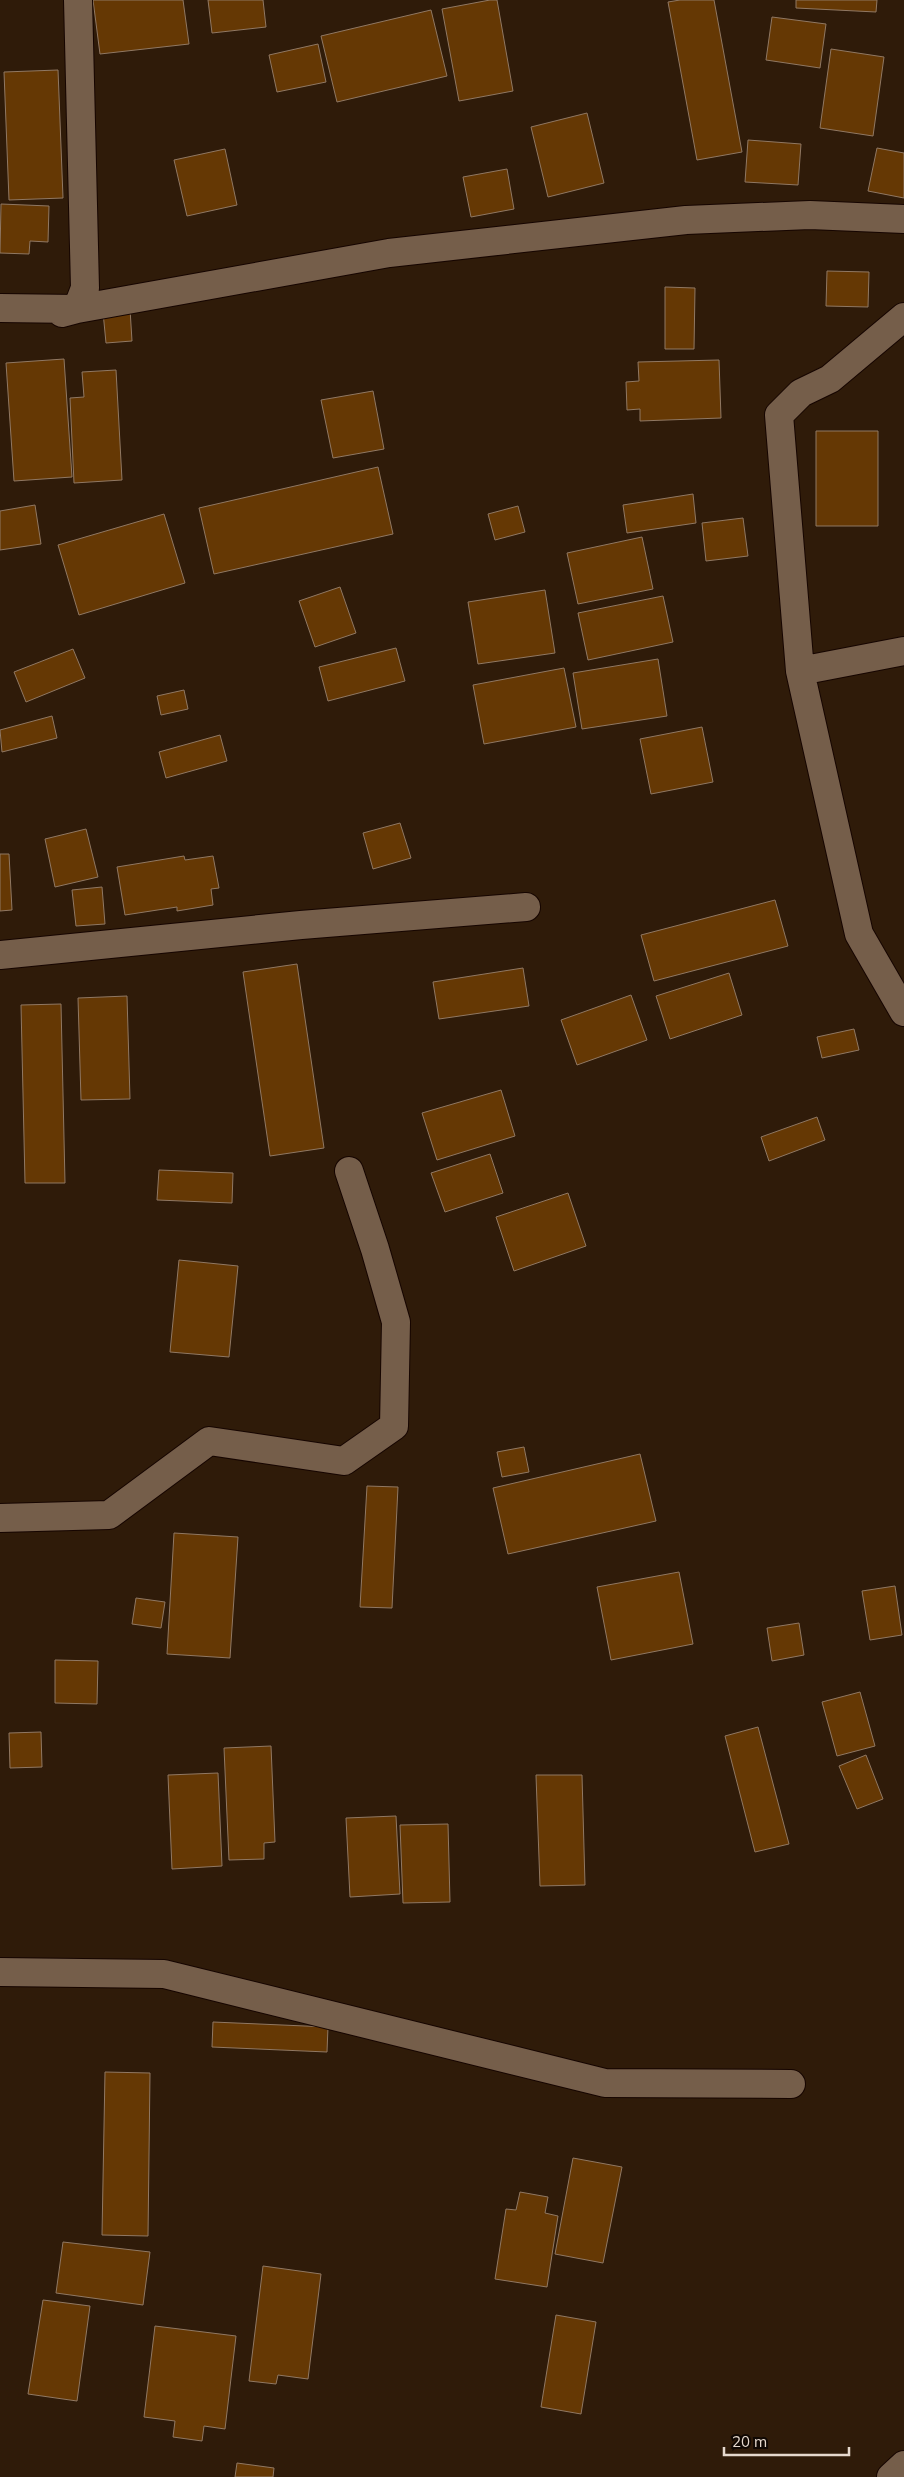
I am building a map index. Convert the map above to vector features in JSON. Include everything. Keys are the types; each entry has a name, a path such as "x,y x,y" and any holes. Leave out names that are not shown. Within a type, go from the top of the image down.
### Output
{"street":[{"path":"77,309 85,288 78,0"},
{"path":"5,317 77,309 389,253 686,220 810,215 904,220"},
{"path":"904,317 830,379 801,393 779,415 800,672 859,934 904,1012"},
{"path":"800,672 904,652"},
{"path":"0,955 301,925 526,907"},
{"path":"0,1518 109,1515 209,1441 344,1461 394,1426 396,1322 375,1249 349,1171"},
{"path":"0,1972 164,1974 605,2082 791,2084"},
{"path":"891,2477 904,2465"}],"building":[{"path":"93,0 183,0 189,44 100,54"},
{"path":"208,0 263,0 266,27 212,33"},
{"path":"497,0 513,91 459,101 442,9"},
{"path":"714,0 742,152 697,160 668,2"},
{"path":"796,0 877,0 876,12 796,8"},
{"path":"431,10 447,76 337,102 321,36"},
{"path":"772,17 826,24 820,68 766,60"},
{"path":"318,44 326,82 277,92 269,55"},
{"path":"831,49 884,57 873,136 820,128"},
{"path":"58,70 63,198 9,200 4,72"},
{"path":"587,113 604,183 548,197 531,127"},
{"path":"748,140 801,144 798,185 745,182"},
{"path":"877,148 904,153 904,198 868,191"},
{"path":"225,149 237,205 187,216 174,160"},
{"path":"507,169 514,209 471,217 463,177"},
{"path":"1,204 49,206 48,242 30,241 29,254 0,253"},
{"path":"827,271 869,272 868,307 826,306"},
{"path":"665,287 695,288 694,349 665,349"},
{"path":"130,309 132,341 106,343 103,312"},
{"path":"64,359 72,477 14,481 6,363"},
{"path":"719,360 721,418 640,421 640,409 627,410 626,382 639,381 638,362"},
{"path":"116,370 122,480 74,483 70,398 84,397 82,372"},
{"path":"373,391 384,449 333,458 321,400"},
{"path":"816,431 878,431 878,526 816,526"},
{"path":"378,467 393,534 214,574 199,508"},
{"path":"693,494 696,523 627,533 623,505"},
{"path":"35,505 41,544 0,550 0,511"},
{"path":"518,506 525,532 495,540 488,514"},
{"path":"164,514 185,583 79,615 58,545"},
{"path":"743,518 748,556 706,561 702,523"},
{"path":"642,537 653,589 578,604 567,553"},
{"path":"340,587 356,633 315,647 299,601"},
{"path":"545,590 555,653 478,664 468,602"},
{"path":"663,596 673,642 588,660 578,613"},
{"path":"396,648 405,681 328,701 319,667"},
{"path":"73,649 85,678 26,702 14,672"},
{"path":"658,659 667,716 582,729 573,673"},
{"path":"564,668 576,727 484,744 473,685"},
{"path":"184,690 188,709 161,715 157,696"},
{"path":"52,716 57,738 2,752 0,730"},
{"path":"702,727 713,782 651,794 640,739"},
{"path":"220,735 227,761 166,778 159,752"},
{"path":"400,823 411,858 373,869 363,833"},
{"path":"86,829 98,877 55,887 45,839"},
{"path":"0,854 9,854 12,910 0,911"},
{"path":"184,856 185,860 213,856 219,888 211,889 213,905 177,911 177,907 125,915 117,867"},
{"path":"102,887 105,924 76,926 72,890"},
{"path":"775,900 788,946 654,981 641,935"},
{"path":"297,964 324,1148 270,1156 243,972"},
{"path":"523,968 529,1006 439,1019 433,982"},
{"path":"729,973 742,1015 670,1039 656,996"},
{"path":"631,995 647,1040 577,1065 561,1020"},
{"path":"127,996 130,1099 81,1100 78,998"},
{"path":"61,1004 65,1183 25,1183 21,1005"},
{"path":"854,1029 859,1050 822,1058 817,1037"},
{"path":"501,1090 515,1136 437,1160 422,1113"},
{"path":"817,1117 825,1140 769,1161 761,1137"},
{"path":"490,1154 503,1193 445,1212 431,1173"},
{"path":"159,1170 233,1173 232,1203 157,1200"},
{"path":"568,1193 586,1246 514,1271 496,1217"},
{"path":"179,1260 238,1266 229,1357 170,1352"},
{"path":"524,1447 529,1472 502,1477 497,1452"},
{"path":"640,1454 656,1521 508,1554 493,1488"},
{"path":"367,1486 398,1487 392,1608 360,1607"},
{"path":"174,1533 238,1537 230,1658 167,1654"},
{"path":"679,1572 693,1644 611,1660 597,1587"},
{"path":"895,1586 902,1635 870,1640 862,1591"},
{"path":"136,1598 165,1602 161,1628 132,1624"},
{"path":"799,1623 804,1655 772,1661 767,1628"},
{"path":"55,1660 98,1661 97,1704 55,1703"},
{"path":"860,1692 875,1746 837,1756 822,1702"},
{"path":"758,1727 789,1844 755,1852 725,1736"},
{"path":"41,1732 42,1767 10,1768 9,1733"},
{"path":"271,1746 275,1842 264,1843 264,1859 229,1860 224,1748"},
{"path":"866,1755 883,1799 857,1809 839,1766"},
{"path":"218,1773 222,1866 172,1869 168,1775"},
{"path":"536,1775 582,1775 585,1885 540,1886"},
{"path":"396,1816 400,1894 350,1897 346,1818"},
{"path":"448,1824 450,1902 403,1903 400,1825"},
{"path":"213,2022 328,2027 327,2052 212,2047"},
{"path":"105,2072 150,2073 148,2236 102,2235"},
{"path":"573,2158 622,2167 603,2263 555,2254"},
{"path":"520,2192 548,2197 545,2213 558,2216 547,2287 495,2279 506,2209 516,2210"},
{"path":"63,2242 150,2252 143,2305 56,2293"},
{"path":"263,2266 321,2274 308,2379 278,2375 276,2384 249,2381"},
{"path":"43,2300 90,2306 77,2401 28,2394"},
{"path":"556,2315 596,2322 581,2414 541,2407"},
{"path":"155,2326 236,2336 225,2429 204,2426 202,2441 173,2437 175,2421 144,2417"},
{"path":"237,2463 274,2468 273,2477 235,2477"}]}
